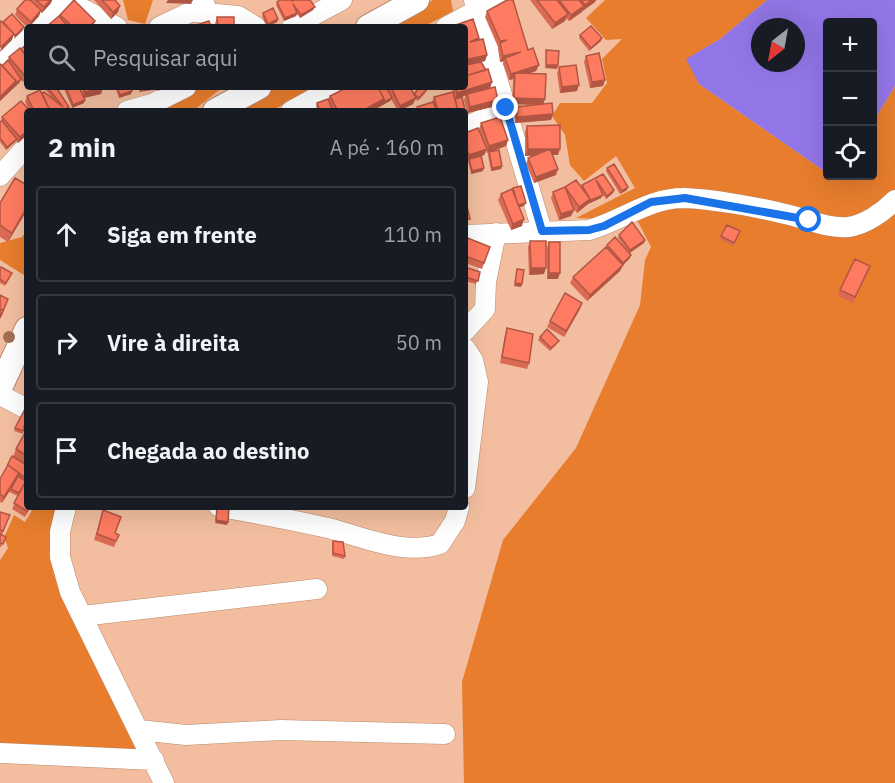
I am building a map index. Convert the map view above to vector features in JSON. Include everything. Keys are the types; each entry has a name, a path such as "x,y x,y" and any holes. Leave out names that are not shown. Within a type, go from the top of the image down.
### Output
{"main road":[{"path":"373,24 417,0"},
{"path":"220,108 254,90"},
{"path":"0,388 5,362 24,334"}],"street":[{"path":"38,24 64,0 111,24"},
{"path":"166,24 194,12 213,0"},
{"path":"450,24 476,5 496,0"},
{"path":"297,24 337,1"},
{"path":"476,5 542,231"},
{"path":"194,12 238,16 251,24"},
{"path":"0,60 24,37"},
{"path":"138,108 152,104 180,90"},
{"path":"296,108 330,90"},
{"path":"468,126 506,108"},
{"path":"0,176 24,149"},
{"path":"468,235 589,230 604,226 651,202 685,198 783,213 833,226 849,227 885,210 895,200"},
{"path":"468,328 485,309 486,282 496,233"},
{"path":"468,352 473,360 478,382 468,464"},
{"path":"0,395 24,407"},
{"path":"65,510 60,532 60,557 70,592 164,783"},
{"path":"239,510 266,514 399,547 425,549 440,544 455,521 458,510"},
{"path":"82,616 317,589"},
{"path":"139,730 186,735 281,730 445,734"},
{"path":"0,753 154,760"}],"shaded area":[{"path":"123,0 153,0 145,24 128,20"},
{"path":"433,0 451,0 453,11 429,24 391,24"},
{"path":"605,0 767,0 720,39 687,59 699,84 823,170 823,180 877,180 877,115 895,86 895,783 464,783 462,682 503,540 576,448 640,305 645,260 651,247 637,220 576,218 635,188 616,156 584,181 570,165 565,135 552,116 560,103 592,103 607,83 602,59 622,39 606,40 586,18"},
{"path":"767,0 895,0 895,86 877,115 877,18 823,18 823,170 699,84 686,59 720,39"},
{"path":"192,90 219,90 197,108 166,108"},
{"path":"272,90 309,90 277,108 239,108"},
{"path":"24,234 24,275 0,260 0,243 22,237"},
{"path":"32,510 63,510 60,557 154,760 0,753 0,560 8,548 4,537 14,515 25,522"}],"building":[{"path":"25,0 30,0 41,10 31,22 17,9"},
{"path":"36,0 50,0 44,7"},
{"path":"74,0 95,21 92,24 70,24 60,15"},
{"path":"102,0 115,0 120,6 113,12"},
{"path":"280,0 310,0 315,7 301,15 293,4 297,13 285,18 277,2"},
{"path":"507,0 513,0 528,50 533,48 539,65 511,74 505,58 521,52 503,56 500,43 507,40 500,41 487,11"},
{"path":"537,0 557,0 568,14 555,23"},
{"path":"559,0 579,0 584,6 571,15"},
{"path":"581,0 592,0 585,5"},
{"path":"273,8 278,19 268,24 263,13"},
{"path":"12,14 24,27 15,36 3,22"},
{"path":"59,16 66,24 50,24"},
{"path":"217,17 234,17 234,24 218,24"},
{"path":"473,19 479,38 470,42 483,39 487,55 468,59 468,24 459,24"},
{"path":"0,22 14,34 1,47"},
{"path":"591,26 602,38 591,48 580,35"},
{"path":"20,48 24,53 24,75 9,57"},
{"path":"546,50 559,51 558,65 546,65"},
{"path":"599,53 605,80 592,82 586,56"},
{"path":"8,60 21,79 15,84 16,81 2,66"},
{"path":"481,62 486,70 468,75 468,64"},
{"path":"0,65 16,81 0,97"},
{"path":"576,65 579,85 562,87 559,67"},
{"path":"488,69 492,82 468,90 468,75"},
{"path":"515,73 546,74 545,99 514,98"},
{"path":"495,87 498,100 470,107 467,94"},
{"path":"40,90 49,108 33,108 27,96"},
{"path":"49,90 58,90 69,107 49,108 42,93 44,92 63,107"},
{"path":"67,90 80,90 85,100 73,105"},
{"path":"118,90 132,90 132,91 120,95"},
{"path":"342,90 380,90 384,99 368,108 336,108 330,96"},
{"path":"380,90 388,90 392,98 384,102"},
{"path":"392,90 412,90 416,98 400,106"},
{"path":"417,90 426,90 419,98 414,94"},
{"path":"453,92 457,108 437,108 434,97"},
{"path":"462,97 464,108 457,108 455,99"},
{"path":"328,99 332,108 319,108 317,103"},
{"path":"21,101 27,108 24,108 24,134 20,137 2,117"},
{"path":"433,102 436,108 418,108"},
{"path":"552,103 553,114 517,117 516,107"},
{"path":"500,117 508,140 489,146 481,123"},
{"path":"2,121 17,139 7,147 0,138 0,122"},
{"path":"560,125 560,149 528,149 527,126"},
{"path":"478,128 487,149 469,155 468,132"},
{"path":"550,149 558,169 536,177 528,158"},
{"path":"499,150 502,166 492,168 489,152"},
{"path":"481,156 484,168 472,171 469,159"},
{"path":"614,164 628,187 622,191 607,168"},
{"path":"603,174 614,190 607,196 596,180 603,195 589,201 582,185"},
{"path":"15,178 24,183 24,212 12,233 0,225 0,203"},
{"path":"576,180 590,199 579,207 565,187"},
{"path":"521,186 526,203 518,205 513,188"},
{"path":"565,187 574,210 561,214 553,192"},
{"path":"512,189 524,219 513,224 501,194"},
{"path":"632,222 645,240 630,250 619,235"},
{"path":"727,225 740,231 734,243 721,236"},
{"path":"615,237 631,255 623,263 607,245"},
{"path":"468,238 490,247 484,263 468,257"},
{"path":"530,241 546,241 546,268 531,268"},
{"path":"549,242 560,242 560,273 549,273"},
{"path":"606,247 623,265 590,295 573,277"},
{"path":"855,259 870,266 855,297 840,290"},
{"path":"1,267 12,273 6,283 0,279"},
{"path":"468,268 480,272 478,281 468,278"},
{"path":"517,269 524,270 522,284 515,283"},
{"path":"565,293 582,303 566,331 550,321"},
{"path":"0,295 8,299 1,316 3,310 0,309"},
{"path":"507,328 533,334 529,363 502,357"},
{"path":"547,329 559,341 551,348 540,337"},
{"path":"24,411 24,431 15,428"},
{"path":"24,435 24,454 16,449"},
{"path":"12,456 24,463 24,477 8,465"},
{"path":"8,465 19,473 4,497 0,494 0,479"},
{"path":"18,476 24,480 19,493 11,489"},
{"path":"24,485 24,509 14,503"},
{"path":"103,510 121,517 115,533 119,535 116,541 97,534"},
{"path":"217,510 229,510 228,522 216,520"},
{"path":"0,512 10,515 3,531 0,530"},
{"path":"0,534 6,537 3,544 0,543"},
{"path":"333,541 343,542 345,556 333,553"}],"route":[{"path":"506,108 542,231 589,230 604,226 651,202 685,198 783,213 809,220"}]}
